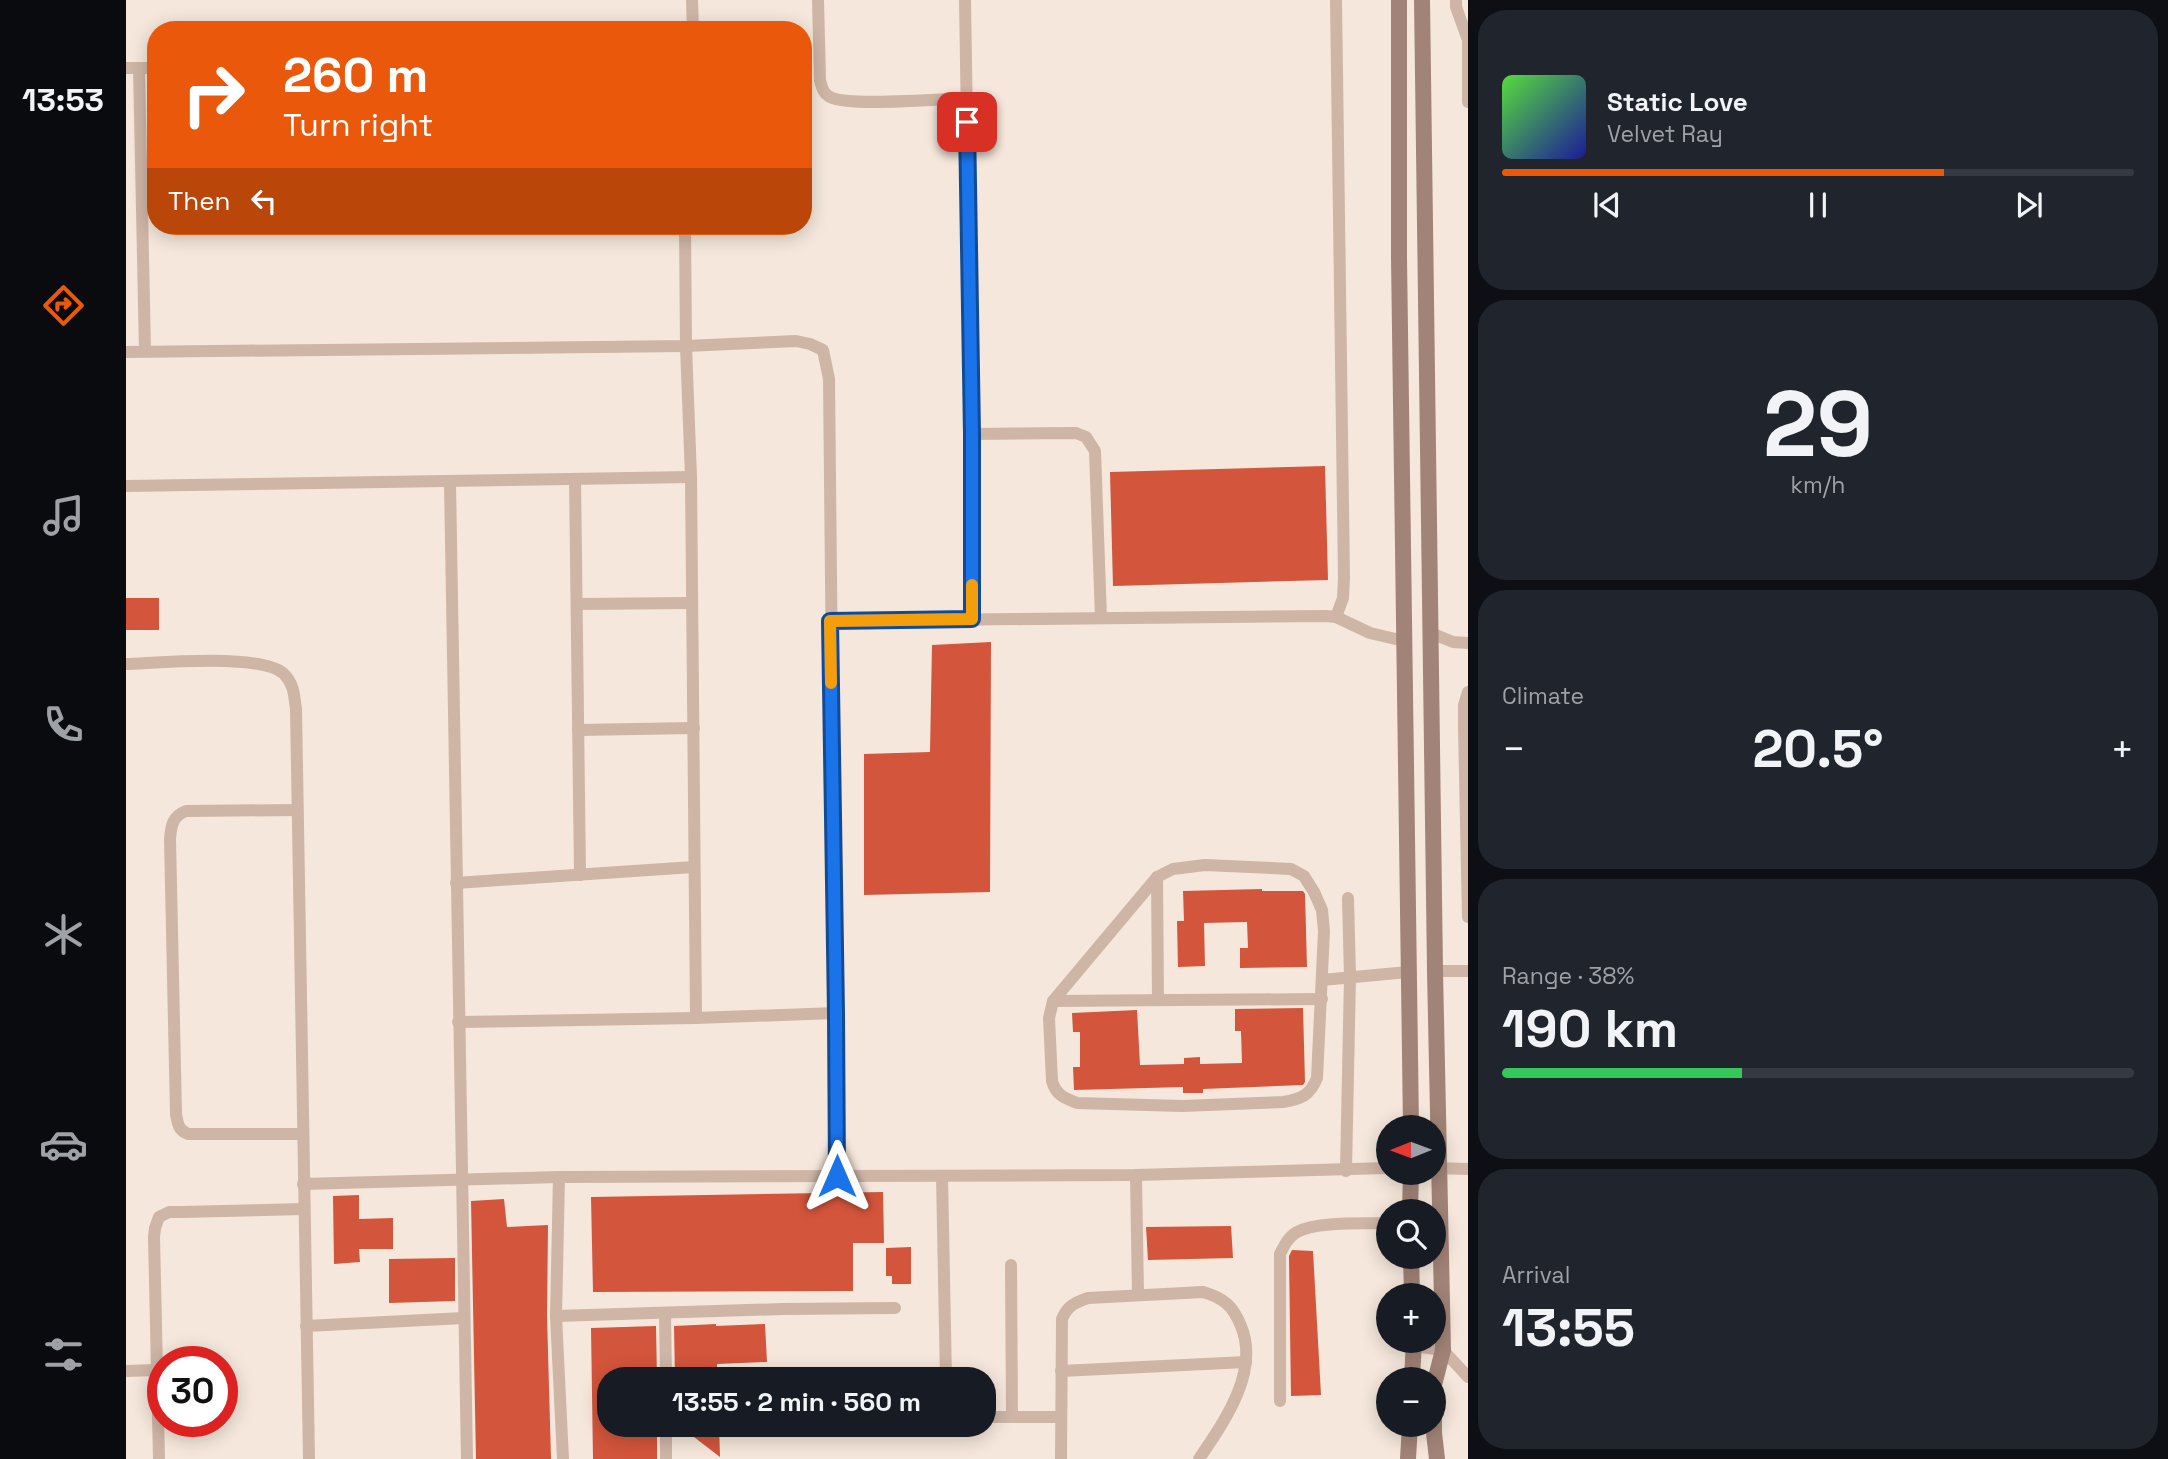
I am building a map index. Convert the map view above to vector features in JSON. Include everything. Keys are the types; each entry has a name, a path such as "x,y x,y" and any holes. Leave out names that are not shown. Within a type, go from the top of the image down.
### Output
{"street":[{"path":"692,0 693,21"},
{"path":"818,0 820,79 822,90 828,96 848,102 967,98"},
{"path":"965,0 972,619"},
{"path":"1336,0 1344,560 1343,598 1336,617"},
{"path":"1399,0 1399,258 1410,1115"},
{"path":"1422,0 1436,1115"},
{"path":"1456,0 1456,8 1468,40 1468,102"},
{"path":"133,68 147,196"},
{"path":"145,351 150,235"},
{"path":"685,235 691,478 696,1018"},
{"path":"126,352 686,346 796,341 822,350 829,379 837,1176"},
{"path":"972,434 1076,433 1086,437 1092,444 1096,451 1098,488 1101,618"},
{"path":"126,486 691,478"},
{"path":"575,479 580,875"},
{"path":"450,482 467,1459"},
{"path":"577,604 692,603"},
{"path":"830,621 1336,617 1370,634 1404,641"},
{"path":"1431,633 1453,642 1468,643"},
{"path":"126,664 246,662 282,672 293,684 296,709 309,1459"},
{"path":"1468,692 1464,705 1468,917"},
{"path":"578,730 694,728"},
{"path":"297,810 186,811 178,814 174,820 170,838 178,1127 188,1134 302,1134"},
{"path":"1205,865 1274,866 1291,869 1304,876 1322,910 1322,980 1317,1078 1311,1092 1300,1099 1182,1106 1077,1103 1061,1097 1055,1090 1052,1081 1049,1018 1053,1001 1157,877 1173,869 1205,865"},
{"path":"456,883 693,867"},
{"path":"1157,877 1158,1000"},
{"path":"1346,1171 1350,977 1348,898"},
{"path":"1436,971 1468,971"},
{"path":"1322,980 1408,972"},
{"path":"1053,1001 1322,999"},
{"path":"458,1022 836,1013"},
{"path":"1446,1168 1468,1168"},
{"path":"303,1184 559,1177 1136,1175 1376,1169"},
{"path":"1136,1175 1138,1295"},
{"path":"942,1176 946,1367"},
{"path":"559,1177 556,1316 563,1459"},
{"path":"1437,1185 1440,1283"},
{"path":"157,1346 155,1228 159,1217 169,1212 304,1209"},
{"path":"1280,1401 1280,1254 1287,1241 1298,1231 1322,1226 1376,1224"},
{"path":"1011,1265 1012,1417"},
{"path":"1061,1459 1062,1319 1065,1311 1088,1298 1203,1292 1230,1304 1236,1313 1245,1334 1246,1369 1237,1397 1199,1459"},
{"path":"556,1316 895,1308"},
{"path":"665,1313 666,1367"},
{"path":"306,1326 464,1318"},
{"path":"1437,1459 1434,1385 1442,1353"},
{"path":"1446,1353 1468,1377"},
{"path":"1061,1371 1246,1362"},
{"path":"126,1371 147,1370"},
{"path":"996,1417 1060,1417"},
{"path":"159,1437 159,1459"},
{"path":"666,1437 666,1459"},
{"path":"1408,1459 1409,1437"}],"building":[{"path":"1325,466 1328,580 1113,586 1110,472"},
{"path":"126,598 159,598 159,630 126,630"},
{"path":"991,642 990,892 864,895 864,754 930,752 932,645"},
{"path":"1183,891 1303,891 1305,894 1307,967 1240,968 1240,948 1248,948 1247,922 1204,923 1205,966 1178,967 1177,921 1184,921"},
{"path":"1303,1008 1303,1085 1203,1089 1203,1093 1183,1093 1183,1087 1074,1090 1073,1067 1080,1067 1080,1032 1073,1032 1072,1013 1137,1010 1140,1065 1184,1064 1184,1058 1200,1057 1200,1064 1242,1063 1241,1031 1235,1031 1235,1009"},
{"path":"883,1192 884,1243 853,1243 853,1291 593,1292 591,1197"},
{"path":"359,1195 359,1219 393,1218 393,1249 359,1249 360,1262 334,1264 333,1196"},
{"path":"504,1199 507,1227 548,1225 547,1316 551,1459 476,1459 471,1201"},
{"path":"1231,1226 1233,1258 1148,1260 1146,1227"},
{"path":"911,1247 911,1284 892,1284 892,1276 886,1276 886,1248"},
{"path":"1292,1250 1313,1251 1321,1395 1291,1396 1289,1256"},
{"path":"455,1258 455,1301 389,1303 389,1259"},
{"path":"765,1324 767,1362 717,1364 717,1367 675,1367 674,1326"},
{"path":"656,1326 657,1367 597,1367 597,1437 657,1437 657,1459 593,1459 591,1328"},
{"path":"694,1437 719,1437 720,1457"}],"slow traffic":[{"path":"831,683 830,621 972,619 972,585"}],"route":[{"path":"837,1176 830,621 972,619 967,122"}]}
